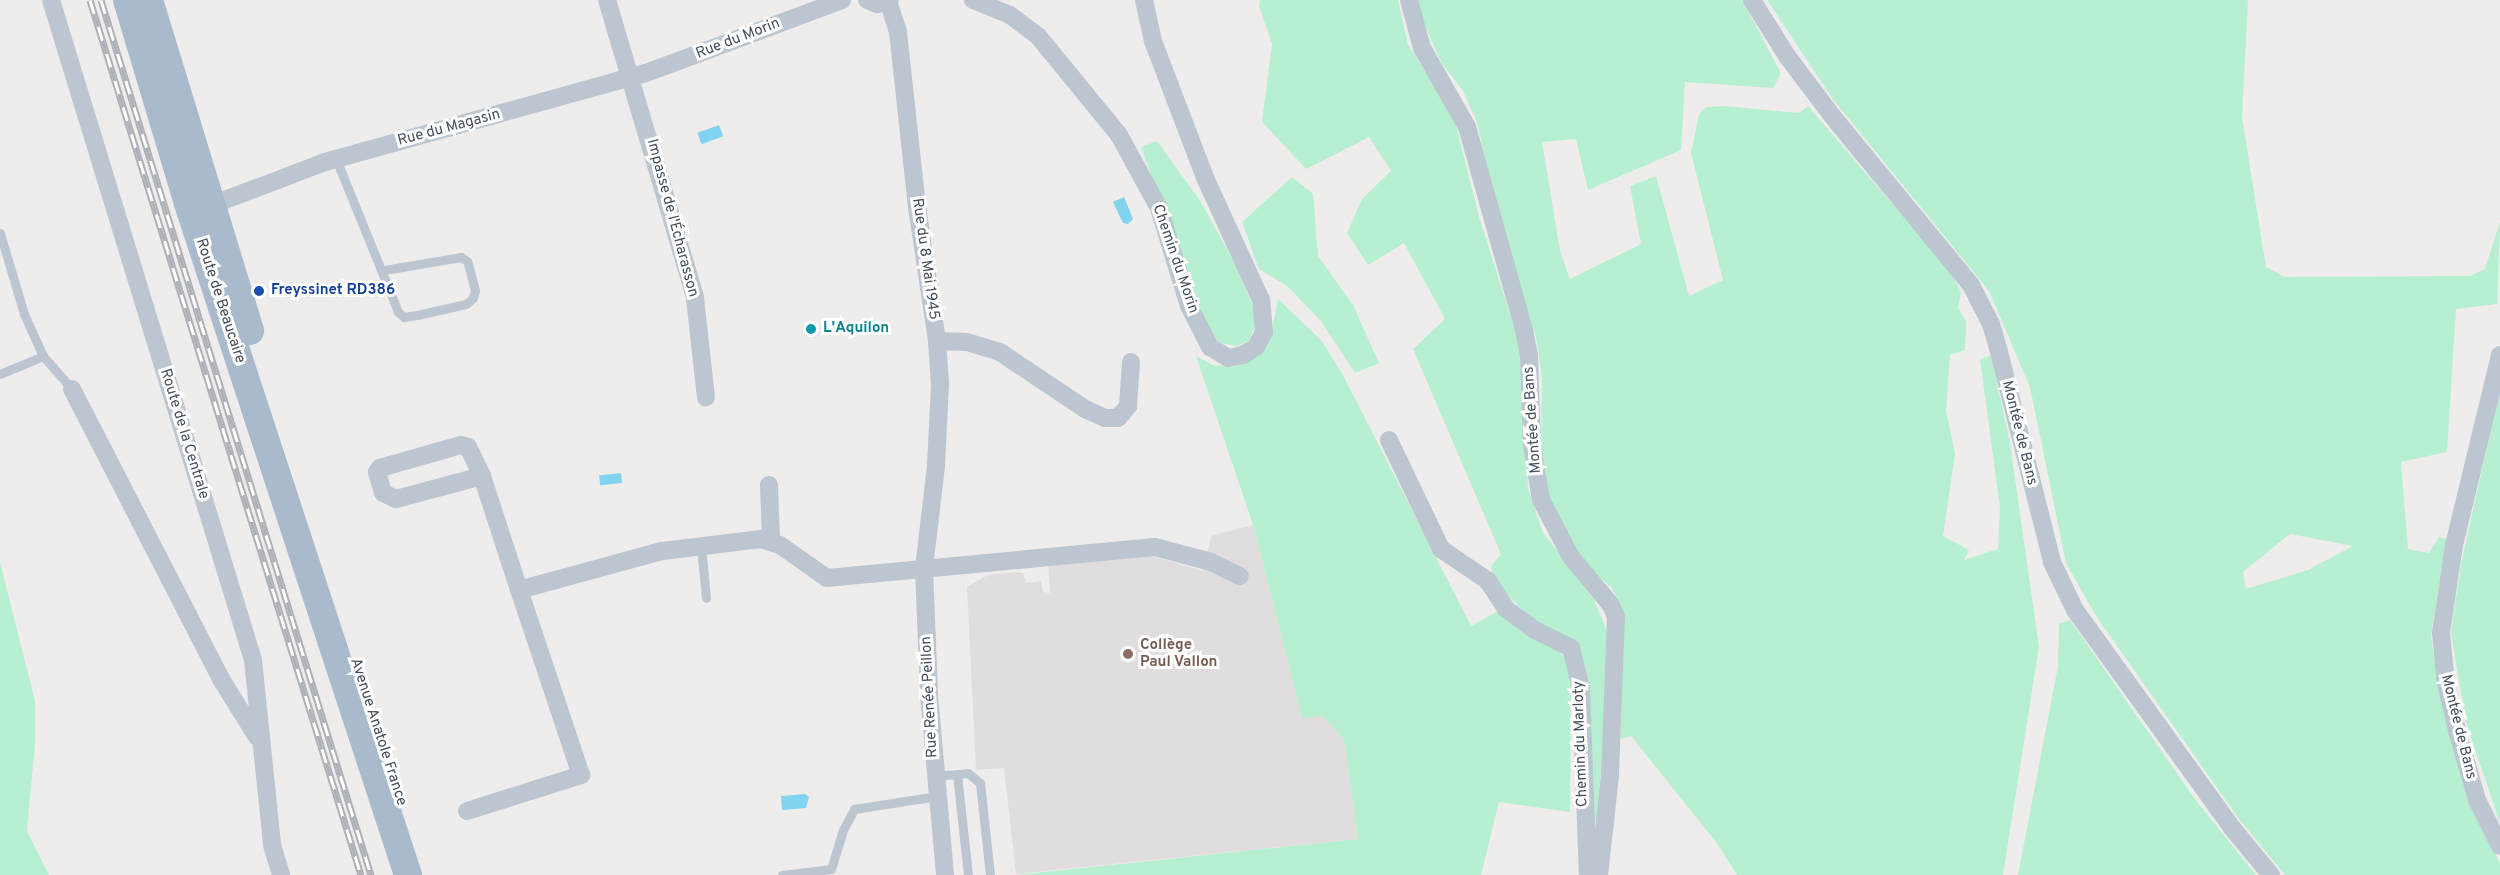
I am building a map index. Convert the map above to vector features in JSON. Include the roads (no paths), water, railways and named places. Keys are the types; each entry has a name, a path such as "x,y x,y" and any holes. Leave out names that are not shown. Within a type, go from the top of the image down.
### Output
{"main road":[{"name":"Route de Beaucaire","path":"126,0 202,209 325,595"},
{"name":"Route de Beaucaire","path":"149,0 202,209"},
{"name":"Avenue Anatole France","path":"325,595 352,677 425,875"},
{"name":"Avenue Anatole France","path":"352,677 408,875"}],"street":[{"name":"Route de la Centrale","path":"51,0 253,660 258,739 272,845 281,875"},
{"path":"607,0 633,77"},
{"name":"Rue du Morin","path":"633,77 843,0"},
{"path":"867,0 877,4 889,1"},
{"name":"Chemin du Morin","path":"973,0 1010,15 1038,36 1119,135 1159,208 1189,306 1210,347 1228,358 1243,355 1256,347 1264,332 1261,300 1206,180 1154,41 1143,0"},
{"name":"Montée de Bans","path":"1409,0 1422,48 1467,127 1524,330 1529,355 1532,445 1541,500 1571,557 1611,605 1616,617 1610,776 1599,875"},
{"name":"Montée de Bans","path":"1752,0 1787,56 1833,117 1971,285 1997,343 2052,562 2075,610 2232,828 2271,875"},
{"name":"Rue du 8 Mai 1945","path":"889,1 898,32 917,207 937,341 940,384 931,519"},
{"name":"Rue du Magasin","path":"202,209 336,159 633,77"},
{"name":"Impasse de l'Écharasson","path":"633,77 695,297 706,398"},
{"path":"937,341 966,342 1000,352 1085,409 1105,418 1118,418 1128,406 1131,362"},
{"name":"Montée de Bans","path":"2500,355 2454,545 2441,633 2446,684 2458,734 2477,800 2500,846"},
{"path":"72,389 221,679 258,739"},
{"name":"Chemin du Marloty","path":"1389,440 1441,549 1488,581 1506,609 1534,630 1571,648 1581,688 1588,875"},
{"path":"467,811 581,775 482,476 473,451 461,445 380,468 377,472 383,493 396,499 482,476"},
{"path":"769,485 771,540"},
{"name":"Rue Renée Peillon","path":"931,519 924,568 935,776 945,875"},
{"path":"519,590 662,550 771,540 827,578 1155,546 1211,562 1240,576"}],"lane":[{"path":"336,159 404,317 466,303 473,298 475,290 467,261 461,257 384,270"},
{"path":"0,233 24,314 43,356 72,389"},
{"path":"0,374 43,356"},
{"path":"701,546 706,598"},
{"path":"935,776 968,773 980,783 990,875"},
{"path":"957,774 968,875"},
{"path":"782,875 831,869 843,830 854,808 937,796"}],"water":[{"path":"719,125 723,136 701,144 697,133"},
{"path":"1124,197 1133,219 1128,224 1123,223 1113,202"},
{"path":"621,473 622,483 600,485 599,475"},
{"path":"805,794 809,797 806,808 782,810 781,796"}],"railway":[{"path":"90,0 361,875"},
{"path":"101,0 371,875"}],"place":[{"name":"Freyssinet RD386","path":"259,291"},
{"name":"L'Aquilon","path":"811,329"},
{"name":"Collège Paul Vallon","path":"1128,654"}]}
